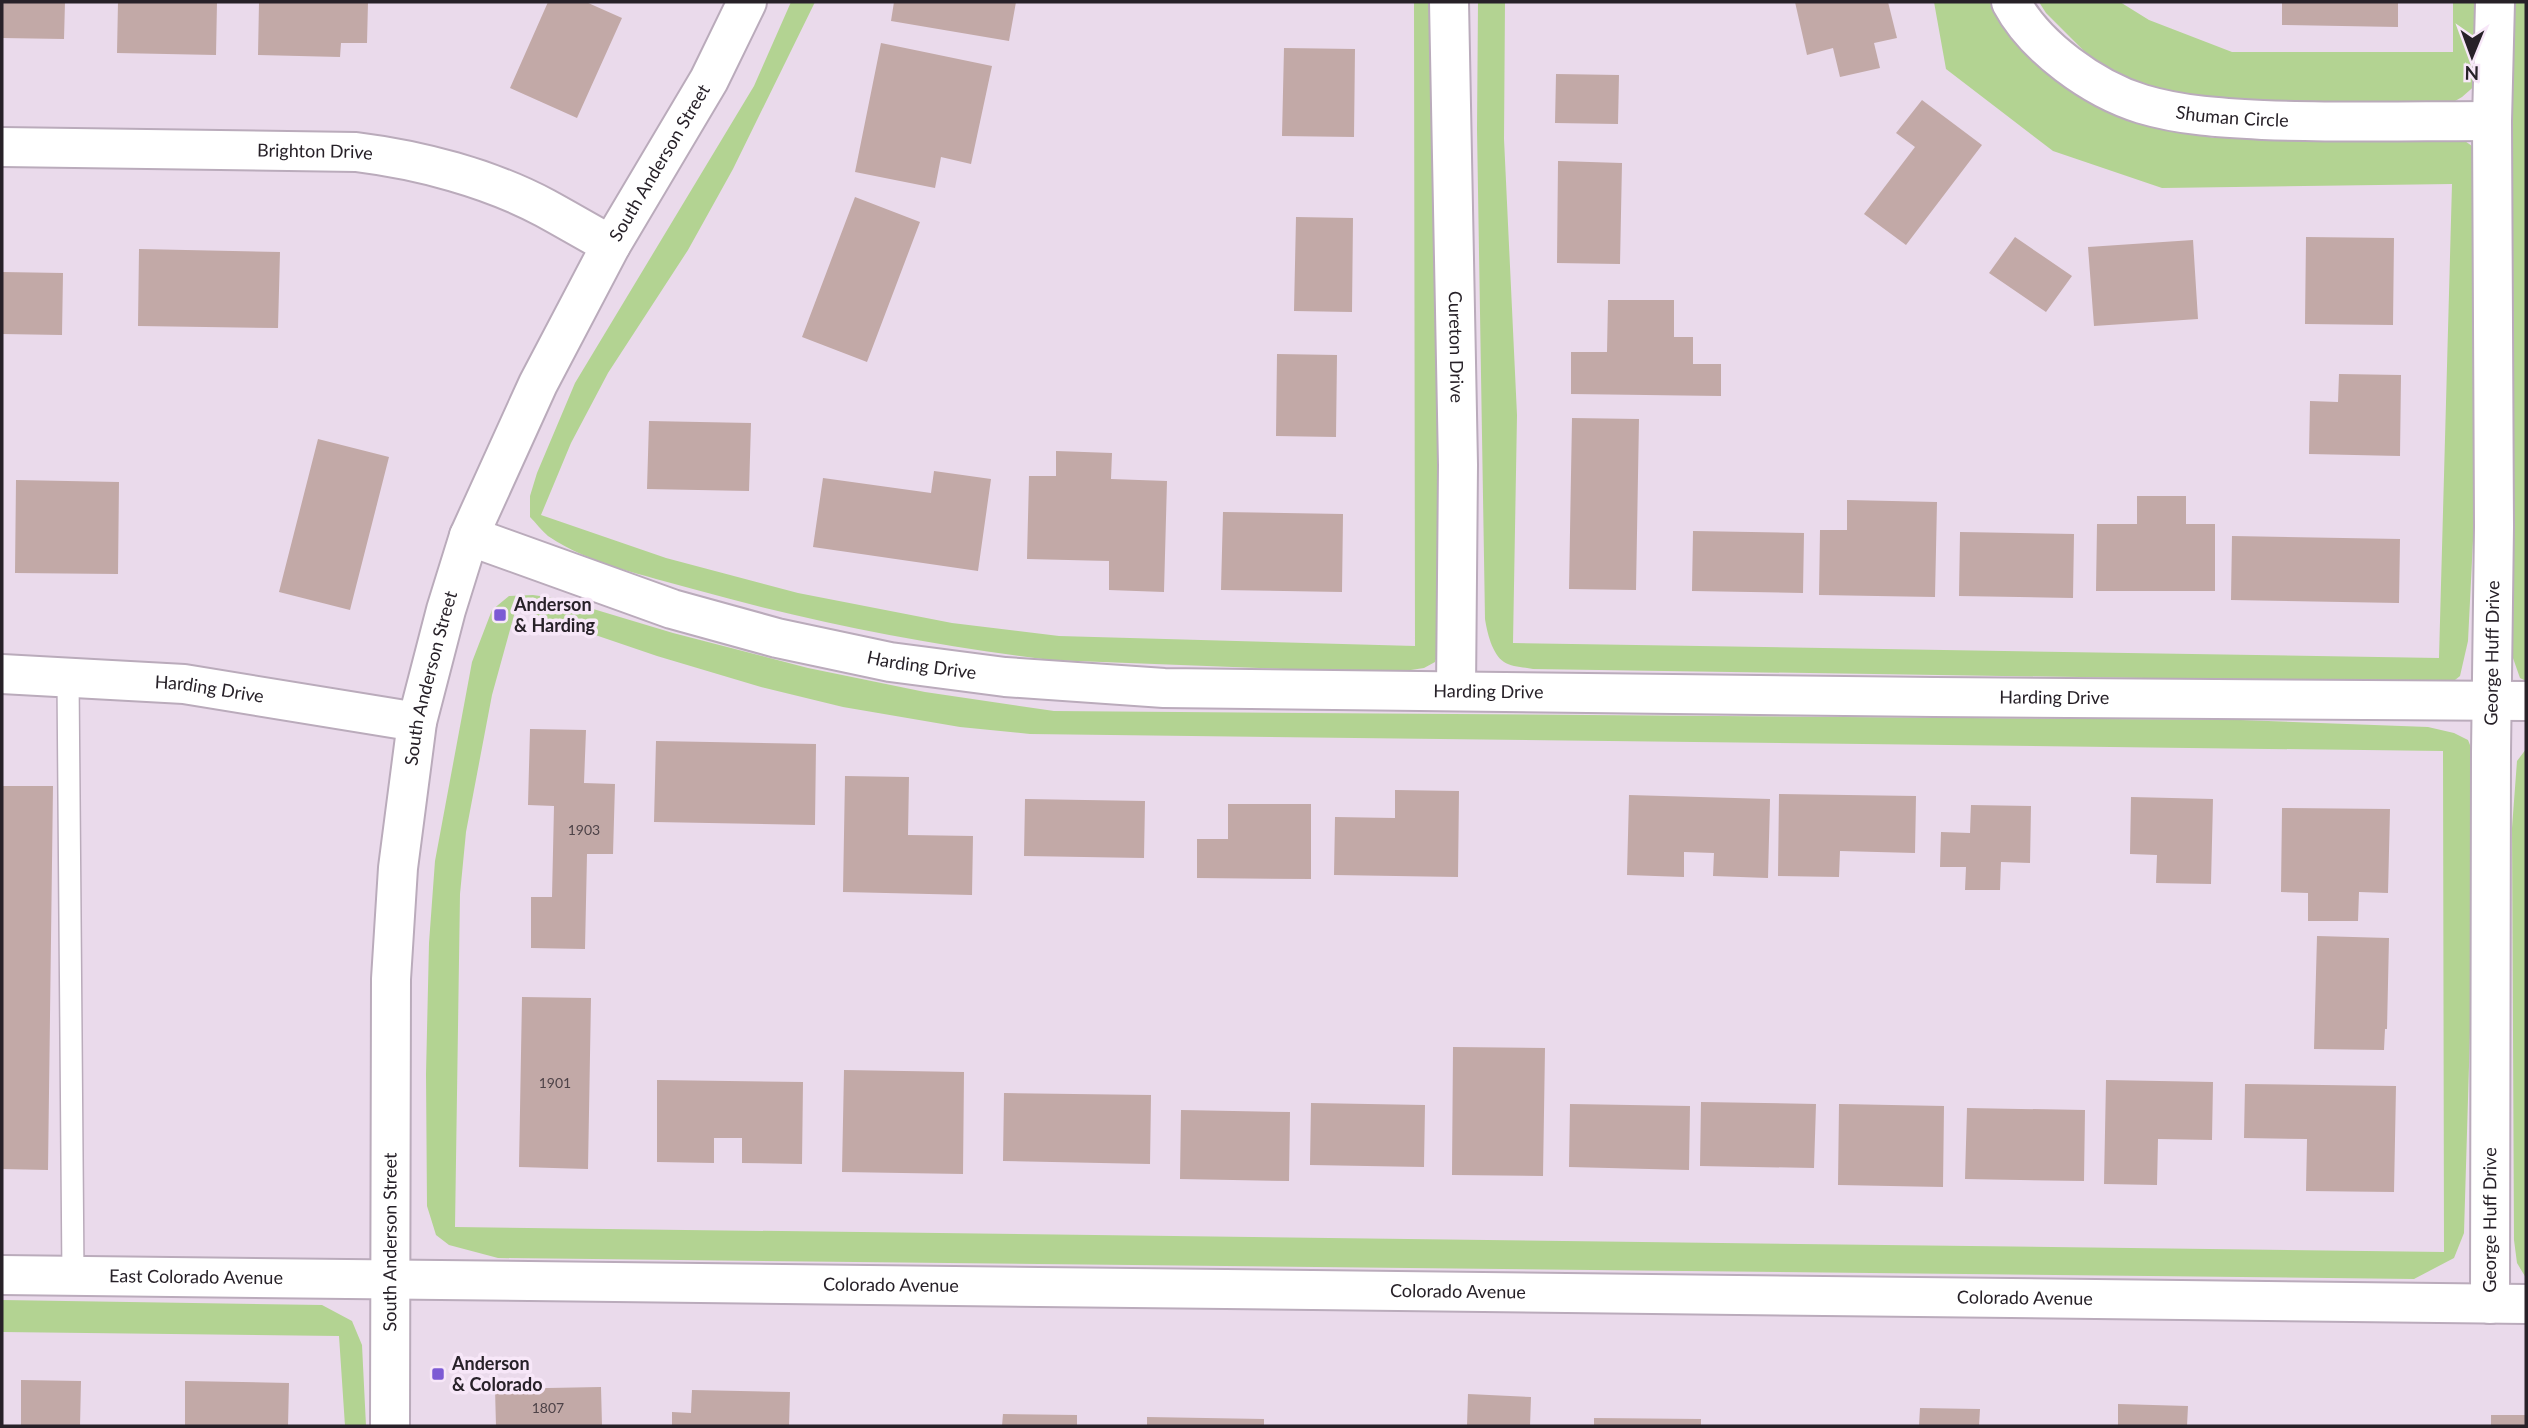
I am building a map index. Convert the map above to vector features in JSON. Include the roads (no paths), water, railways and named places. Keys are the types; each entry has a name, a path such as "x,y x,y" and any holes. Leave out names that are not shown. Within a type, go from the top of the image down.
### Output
{"street":[{"name":"South Anderson Street","path":"390,1426 391,979 398,868 417,722 446,610 470,537 538,384 611,245 709,80 747,2"},
{"name":"Cureton Drive","path":"1449,2 1458,465 1455,690"},
{"name":"Shuman Circle","path":"2011,2 2017,14 2056,56 2105,88 2142,104 2219,118 2492,121"},
{"name":"George Huff Drive","path":"2495,2 2492,121 2494,527 2509,701 2508,1304"},
{"name":"Brighton Drive","path":"2,148 356,152 396,157 459,173 543,207 611,245"},
{"name":"Harding Drive","path":"470,537 672,608 777,638 890,662 1005,677 1164,688 2509,701"},
{"name":"Harding Drive","path":"2,674 184,684 417,722"},
{"name":"East Colorado Avenue","path":"2,1275 390,1280"},
{"name":"Colorado Avenue","path":"390,1280 2508,1304"}],"lane":[{"path":"68,677 73,1276"}],"place":[{"name":"Anderson & Harding","path":"500,615"},
{"name":"Anderson & Colorado","path":"438,1374"}]}
